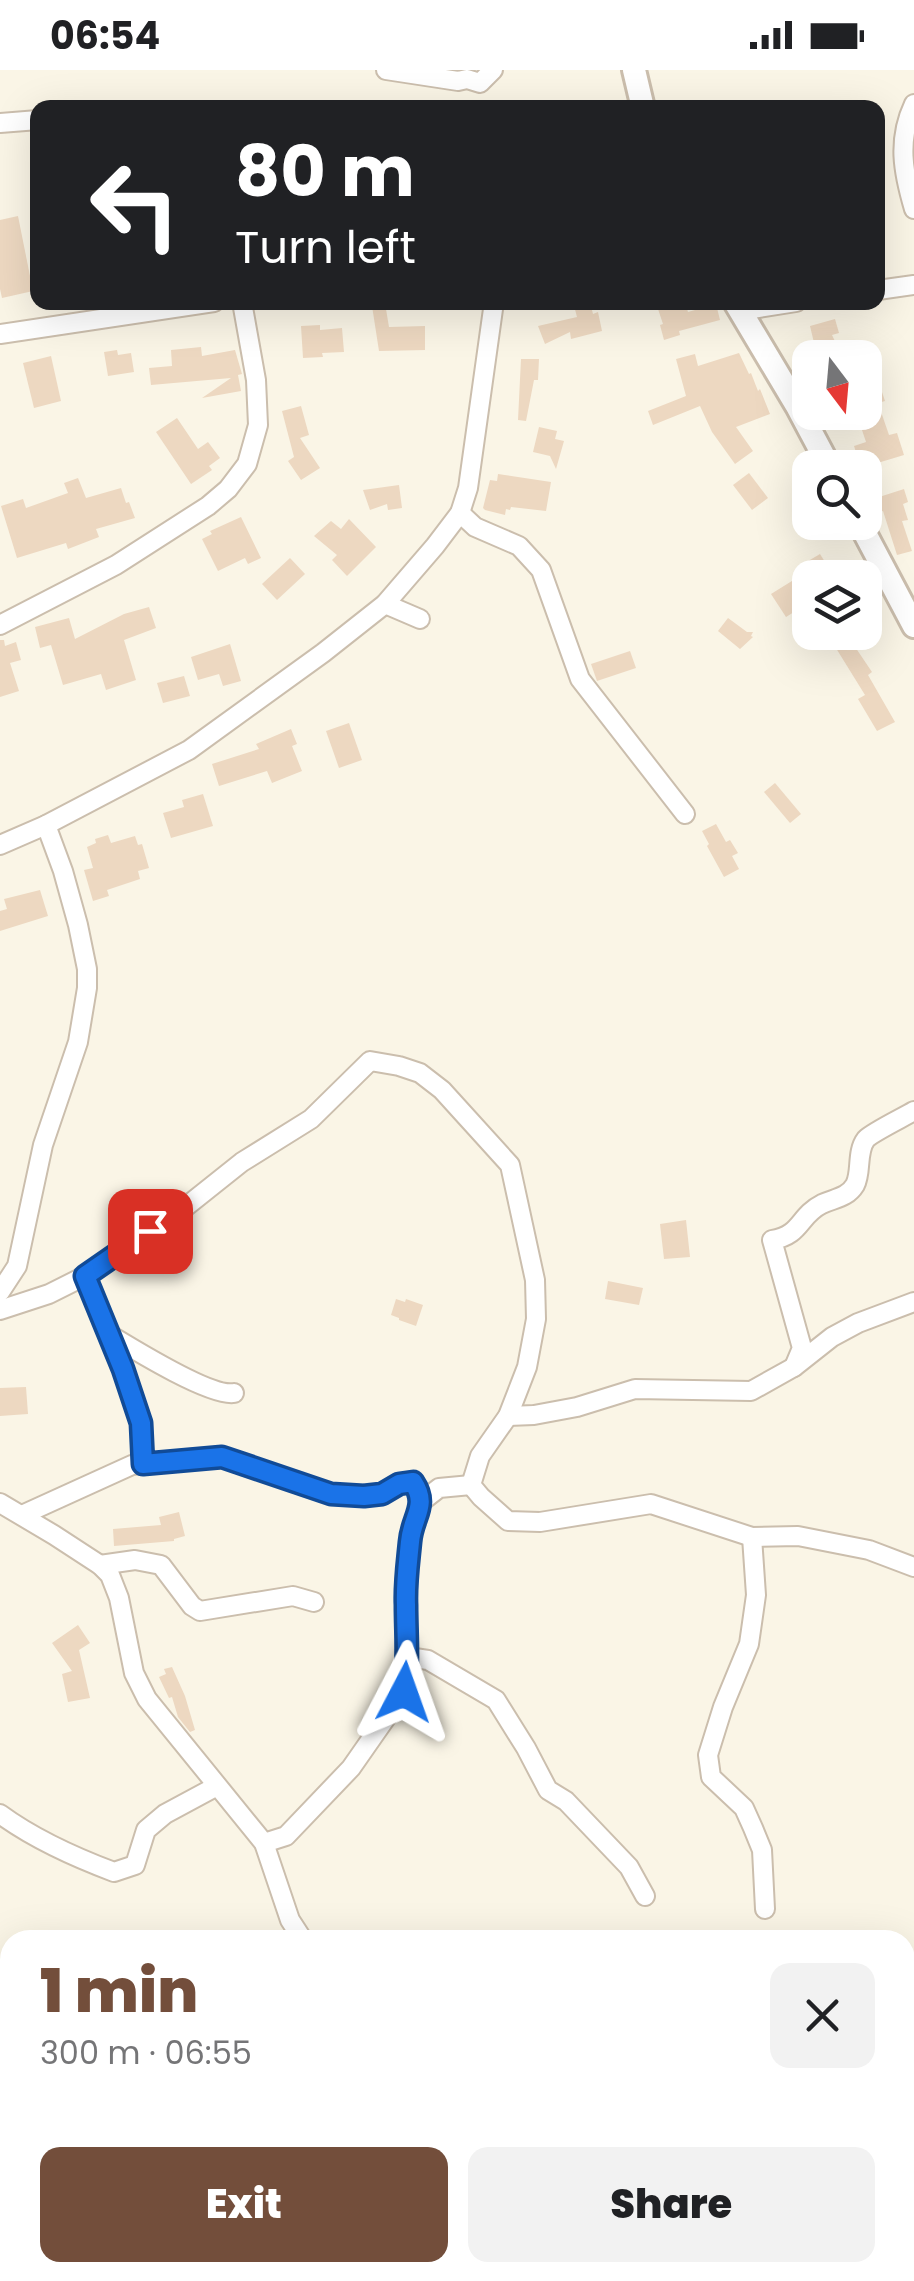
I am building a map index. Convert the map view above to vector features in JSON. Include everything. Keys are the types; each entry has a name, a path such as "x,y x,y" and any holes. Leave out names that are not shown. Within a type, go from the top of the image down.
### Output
{"street":[{"path":"386,70 480,82 493,70"},
{"path":"634,70 641,100"},
{"path":"914,104 903,130 914,209"},
{"path":"0,123 30,121"},
{"path":"885,289 914,285"},
{"path":"0,334 138,310"},
{"path":"0,625 116,565 228,489 247,464 258,425 256,380 243,310"},
{"path":"0,844 46,825 189,750 385,604 460,513 468,488 493,310"},
{"path":"740,310 820,450"},
{"path":"460,513 475,527 519,546 540,570 580,679 684,814"},
{"path":"869,540 914,626"},
{"path":"385,604 420,620"},
{"path":"0,1292 16,1266 43,1145 78,1042 87,988 78,925 46,825"},
{"path":"0,1310 49,1294 85,1276 183,1209 242,1162 311,1118 370,1061 420,1073 442,1090 510,1165 535,1280 536,1319 527,1368 508,1416 480,1456 471,1484"},
{"path":"794,1367 802,1348 772,1240 796,1231 800,1221 818,1206 846,1196 857,1182 866,1140 914,1111"},
{"path":"16,1266 23,1281 37,1292 49,1294"},
{"path":"85,1276 141,1423 143,1464"},
{"path":"508,1416 534,1416 577,1407 635,1389 751,1391 858,1323 914,1302"},
{"path":"110,1336 193,1380 227,1395 234,1394"},
{"path":"22,1515 132,1466 222,1457 331,1494 382,1494 399,1484 413,1482 421,1502 410,1532 404,1692 350,1768 286,1836 264,1843"},
{"path":"421,1502 439,1488 471,1484"},
{"path":"471,1484 508,1521 540,1522 651,1504 752,1536 798,1536 869,1550 914,1567"},
{"path":"0,1504 100,1565 110,1576 119,1598 134,1674 157,1712 264,1843 296,1930"},
{"path":"752,1536 756,1595 749,1644 722,1707 708,1755 711,1778 744,1808 762,1850 765,1909"},
{"path":"100,1565 135,1560 161,1566 200,1612 292,1596 314,1602"},
{"path":"408,1657 428,1660 496,1700 548,1790 566,1802 628,1867 645,1896"},
{"path":"0,1814 75,1857 114,1872 135,1865 146,1830 155,1822 217,1786"}],"building":[{"path":"18,216 30,276 30,292 2,298 0,289 0,220"},
{"path":"373,310 386,310 389,327 425,326 425,350 379,351"},
{"path":"575,310 598,312 602,331 571,339 570,332 545,344 538,326 577,317"},
{"path":"658,310 718,310 720,320 679,331 680,335 664,340 660,325 663,324"},
{"path":"835,319 839,333 832,335 834,340 813,340 810,326"},
{"path":"320,325 320,330 342,328 344,352 303,358 301,326"},
{"path":"201,347 202,356 235,350 242,374 238,375 241,391 202,398 231,378 151,385 149,368 172,366 171,350"},
{"path":"117,350 118,355 131,353 134,372 108,376 104,352"},
{"path":"739,353 770,414 736,427 753,451 735,464 712,432 700,406 653,425 648,411 686,396 676,359 695,354 698,366"},
{"path":"51,356 61,401 34,408 23,363"},
{"path":"521,359 539,359 538,380 534,380 526,421 518,420"},
{"path":"301,406 309,435 300,438 320,468 301,480 288,461 294,457 282,411"},
{"path":"882,415 889,435 897,433 904,455 882,462 882,450 855,450 854,446 866,442 862,430 882,430"},
{"path":"177,418 198,449 208,442 220,458 209,466 212,470 191,484 156,432"},
{"path":"539,427 557,431 555,439 564,441 556,469 550,456 533,452"},
{"path":"749,473 768,498 752,510 733,485"},
{"path":"498,474 551,482 546,511 511,507 505,515 485,510 490,480 497,481"},
{"path":"78,478 86,498 121,488 135,518 96,529 99,537 68,549 66,543 17,558 1,506 23,499 26,508 68,493 64,483"},
{"path":"399,485 402,508 388,510 387,504 370,510 363,490"},
{"path":"904,489 908,520 902,521 912,551 897,555 882,511 882,496"},
{"path":"241,517 261,558 248,564 245,558 218,571 202,539 212,534 210,531"},
{"path":"349,519 376,547 347,576 332,560 337,555 314,536 331,521 341,529"},
{"path":"290,558 305,574 277,600 262,584"},
{"path":"792,581 792,613 786,617 771,594"},
{"path":"149,607 156,628 124,640 136,680 106,690 101,674 63,685 51,645 40,648 35,627 69,618 75,639 124,614"},
{"path":"728,618 753,632 753,637 740,649 718,631"},
{"path":"0,640 4,640 5,646 16,642 21,660 10,663 19,691 0,697"},
{"path":"230,644 241,681 223,686 219,674 198,680 191,657"},
{"path":"837,650 857,650 895,722 877,731 858,699 865,695"},
{"path":"630,651 636,668 597,681 591,664"},
{"path":"184,676 190,696 163,703 157,683"},
{"path":"349,723 362,760 339,768 326,731"},
{"path":"291,729 297,744 292,746 302,771 272,783 267,771 219,786 212,764 259,749 256,744"},
{"path":"775,783 801,814 790,823 764,792"},
{"path":"203,794 213,826 171,838 163,813 184,807 182,800"},
{"path":"716,824 738,853 732,856 739,869 724,877 702,831"},
{"path":"108,835 111,843 135,836 138,845 142,844 149,868 138,871 140,879 107,890 109,896 93,901 84,870 93,868 87,847"},
{"path":"40,890 48,916 0,931 0,911 7,909 4,899"},
{"path":"686,1220 690,1257 664,1259 660,1224"},
{"path":"608,1281 643,1288 639,1305 605,1299"},
{"path":"396,1299 423,1305 416,1326 391,1315"},
{"path":"26,1387 28,1414 0,1416 0,1388"},
{"path":"179,1512 185,1536 174,1541 114,1546 113,1529 161,1525 159,1517"},
{"path":"78,1625 90,1643 79,1650 90,1698 68,1702 62,1674 72,1671 52,1643"},
{"path":"172,1667 195,1730 190,1732 178,1717 172,1697 169,1698 159,1677 166,1674 164,1669"}],"route":[{"path":"150,1231 85,1276 141,1423 143,1464 222,1457 331,1494 382,1494 399,1484 413,1482 421,1502 410,1532 408,1668 404,1692"}]}
